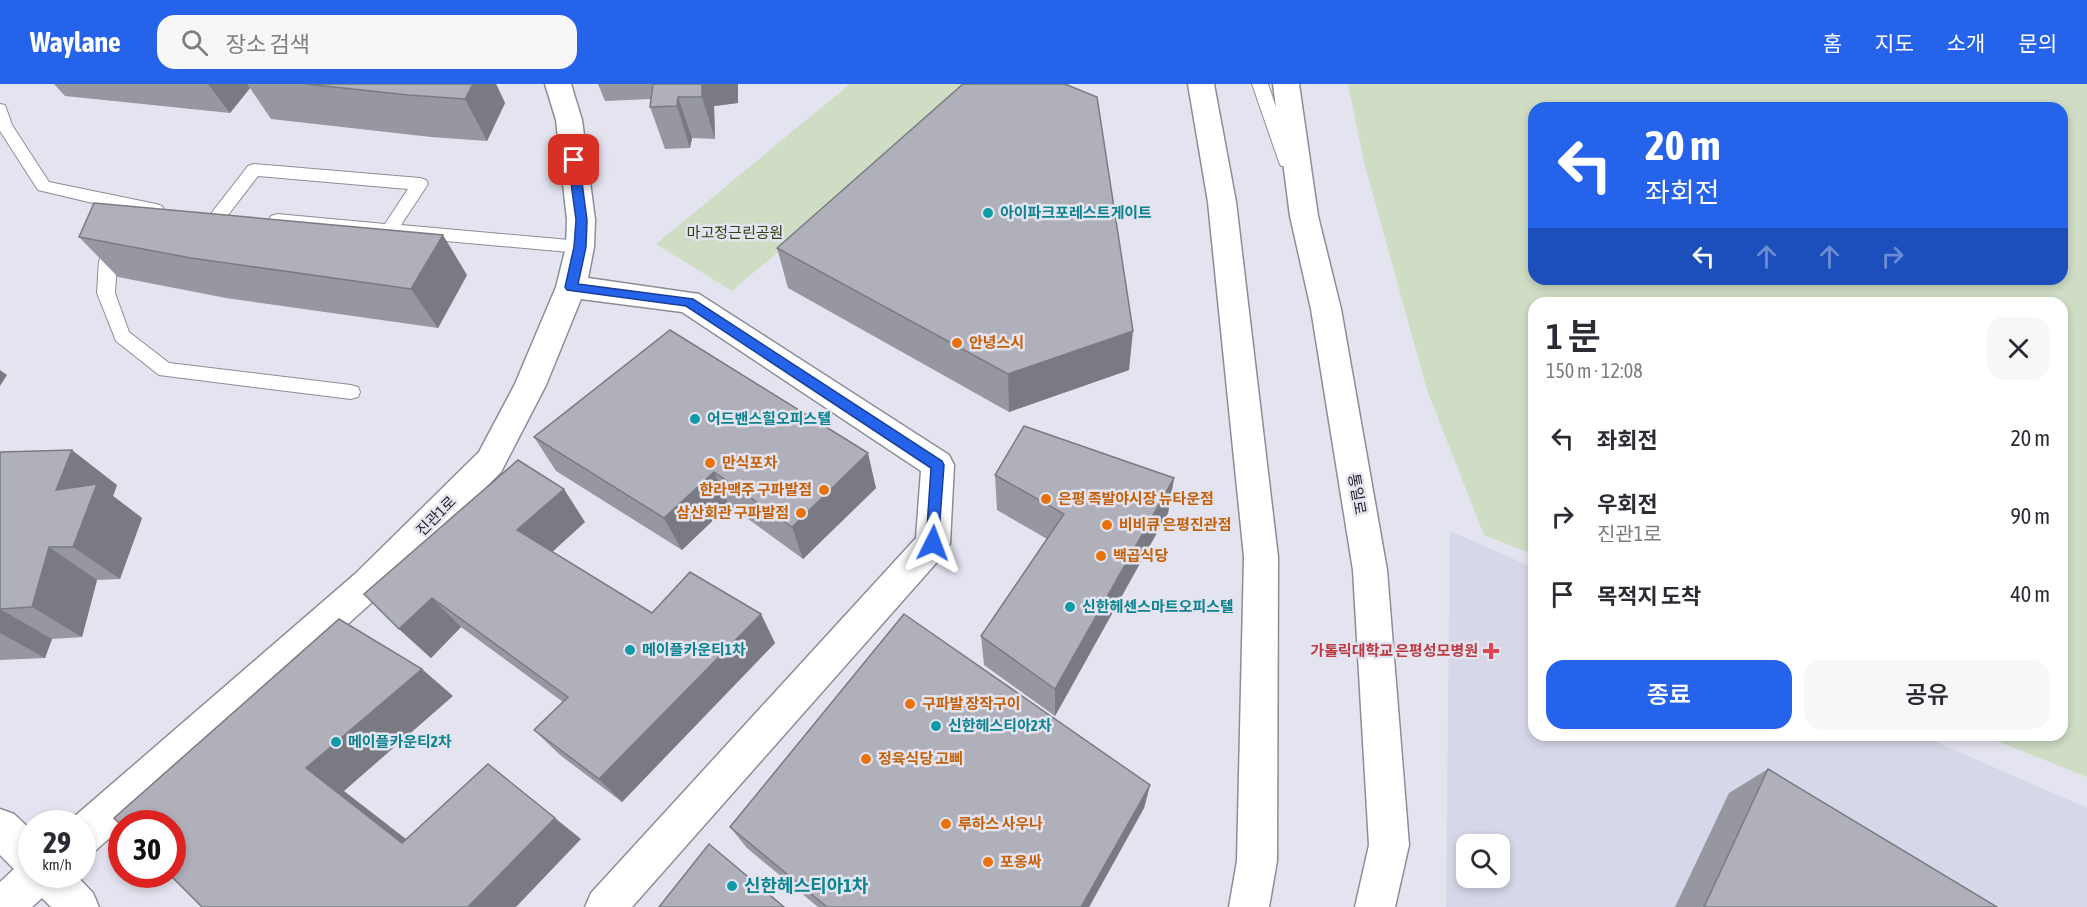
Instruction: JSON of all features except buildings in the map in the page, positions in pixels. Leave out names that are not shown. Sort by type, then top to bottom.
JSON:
[{"type":"street","name":"진관1로","points":[[96,824],[367,585],[490,462],[530,385],[571,287],[580,247],[582,220],[569,120],[558,84]]},
{"type":"street","points":[[1201,84],[1222,202],[1262,557],[1257,861],[1249,907]]},
{"type":"street","name":"통일로","points":[[1286,84],[1304,216],[1326,309],[1370,570],[1389,845],[1375,907]]},
{"type":"street","points":[[571,287],[688,302],[938,465],[933,543],[605,907]]},
{"type":"street","points":[[0,828],[18,845]]},
{"type":"street","points":[[2,907],[23,888]]},
{"type":"street","points":[[61,888],[79,907]]},
{"type":"lane","points":[[1260,84],[1304,216]]},
{"type":"lane","points":[[0,109],[4,125],[44,186],[139,208],[173,211]]},
{"type":"lane","points":[[242,217],[213,214],[254,170],[420,184],[389,230]]},
{"type":"lane","points":[[139,208],[108,261],[106,293],[122,336],[165,370],[351,392]]},
{"type":"lane","points":[[264,219],[580,247]]},
{"type":"shaded area","name":"가톨릭대학교 은평성모병원","points":[[1450,531],[1528,565],[1528,741],[1934,741],[2087,808],[2087,907],[1446,907]]},
{"type":"green space","name":"마고정근린공원","points":[[850,84],[976,84],[732,291],[656,244]]},
{"type":"green space","points":[[1348,84],[2087,84],[2087,777],[1997,741],[2068,741],[2068,297],[1528,297],[1528,553],[1484,535],[1427,390],[1364,162]]},
{"type":"place","name":"아이파크포레스트게이트","points":[[988,213]]},
{"type":"place","name":"안녕스시","points":[[957,343]]},
{"type":"place","name":"어드밴스힐오피스텔","points":[[695,419]]},
{"type":"place","name":"만식포차","points":[[710,463]]},
{"type":"place","name":"한라맥주 구파발점","points":[[824,490]]},
{"type":"place","name":"은평 족발야시장 뉴타운점","points":[[1046,499]]},
{"type":"place","name":"삼산회관 구파발점","points":[[801,513]]},
{"type":"place","name":"비비큐 은평진관점","points":[[1107,525]]},
{"type":"place","name":"백곱식당","points":[[1101,556]]},
{"type":"place","name":"신한헤센스마트오피스텔","points":[[1070,607]]},
{"type":"place","name":"메이플카운티1차","points":[[630,650]]},
{"type":"place","name":"가톨릭대학교 은평성모병원","points":[[1491,651]]},
{"type":"place","name":"구파발 장작구이","points":[[910,704]]},
{"type":"place","name":"신한헤스티아2차","points":[[936,726]]},
{"type":"place","name":"메이플카운티2차","points":[[336,742]]},
{"type":"place","name":"정육식당 고삐","points":[[866,759]]},
{"type":"place","name":"루하스 사우나","points":[[946,824]]},
{"type":"place","name":"포옹싸","points":[[988,862]]},
{"type":"place","name":"신한헤스티아1차","points":[[732,886]]},
{"type":"route","points":[[574,160],[582,220],[580,247],[571,287],[688,302],[938,465],[933,543]]}]
